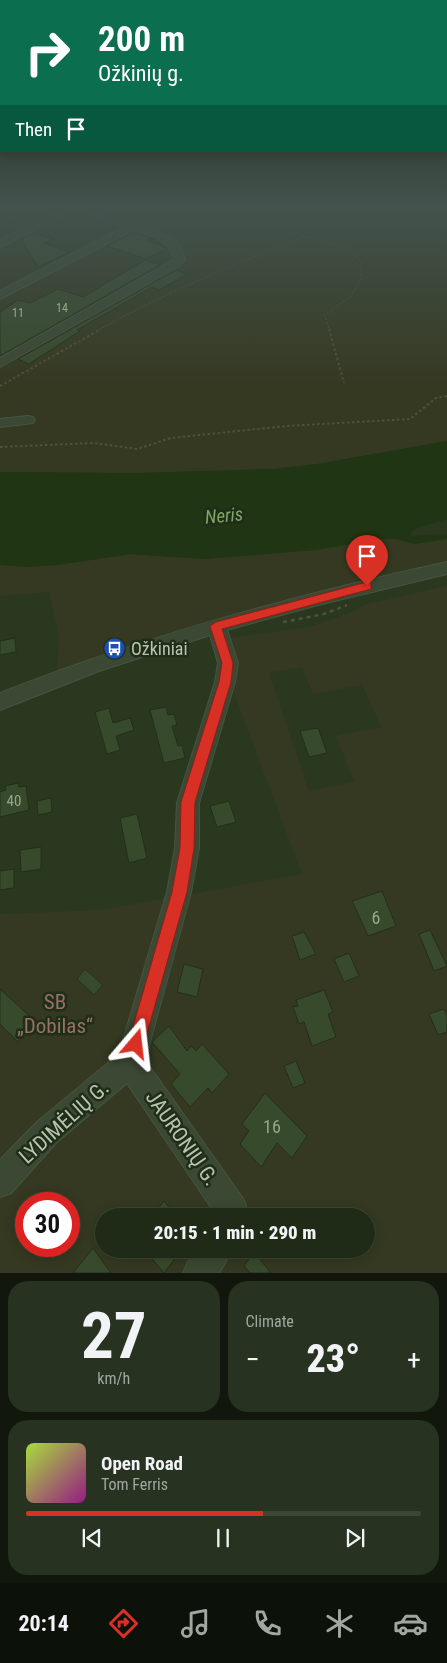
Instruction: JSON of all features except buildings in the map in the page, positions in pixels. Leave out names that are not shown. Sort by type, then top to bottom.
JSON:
[{"type":"street","points":[[0,296],[59,265]]},
{"type":"street","points":[[0,363],[174,265]]},
{"type":"street","points":[[0,423],[28,420]]},
{"type":"street","points":[[0,702],[104,662],[216,626],[339,593],[447,568]]},
{"type":"street","points":[[130,1064],[179,892],[187,848],[188,802],[225,682],[228,663],[216,626]]},
{"type":"street","name":"LYDIMĖLIŲ G.","points":[[0,1182],[47,1132],[130,1064]]},
{"type":"street","name":"JAURONIŲ G.","points":[[130,1064],[231,1208]]},
{"type":"street","points":[[199,1273],[210,1258]]},
{"type":"path","points":[[0,386],[150,301],[231,265]]},
{"type":"path","points":[[344,383],[325,314],[351,296],[361,279],[361,265]]},
{"type":"path","points":[[0,447],[94,443],[137,449],[171,438],[286,426],[410,419],[436,398],[447,396]]},
{"type":"green space","points":[[0,265],[447,265],[447,441],[317,464],[274,469],[137,473],[0,472]]},
{"type":"green space","points":[[383,539],[397,539],[414,544],[447,539],[447,563],[232,615],[134,643],[57,673],[59,638],[49,592],[0,596],[0,565],[27,567],[58,565],[130,554],[204,559],[258,555]]},
{"type":"green space","name":"SB „Dobilas“","points":[[447,586],[447,1273],[0,1273],[0,914],[101,910],[302,874],[214,640],[309,627],[344,615],[367,604]],"holes":[[[302,667],[313,694],[362,685],[381,727],[336,736],[354,782],[309,791],[269,673]]]},
{"type":"water","name":"Neris","points":[[447,441],[447,519],[417,528],[411,532],[411,536],[447,534],[447,539],[414,544],[397,539],[383,539],[317,550],[204,559],[130,554],[58,565],[27,567],[0,565],[0,472],[137,473],[274,469],[317,464]]},
{"type":"place","name":"Ožkiniai","points":[[115,649]]},
{"type":"route","points":[[136,1044],[179,892],[187,848],[188,802],[205,741],[225,682],[228,663],[216,626],[367,586]]}]
